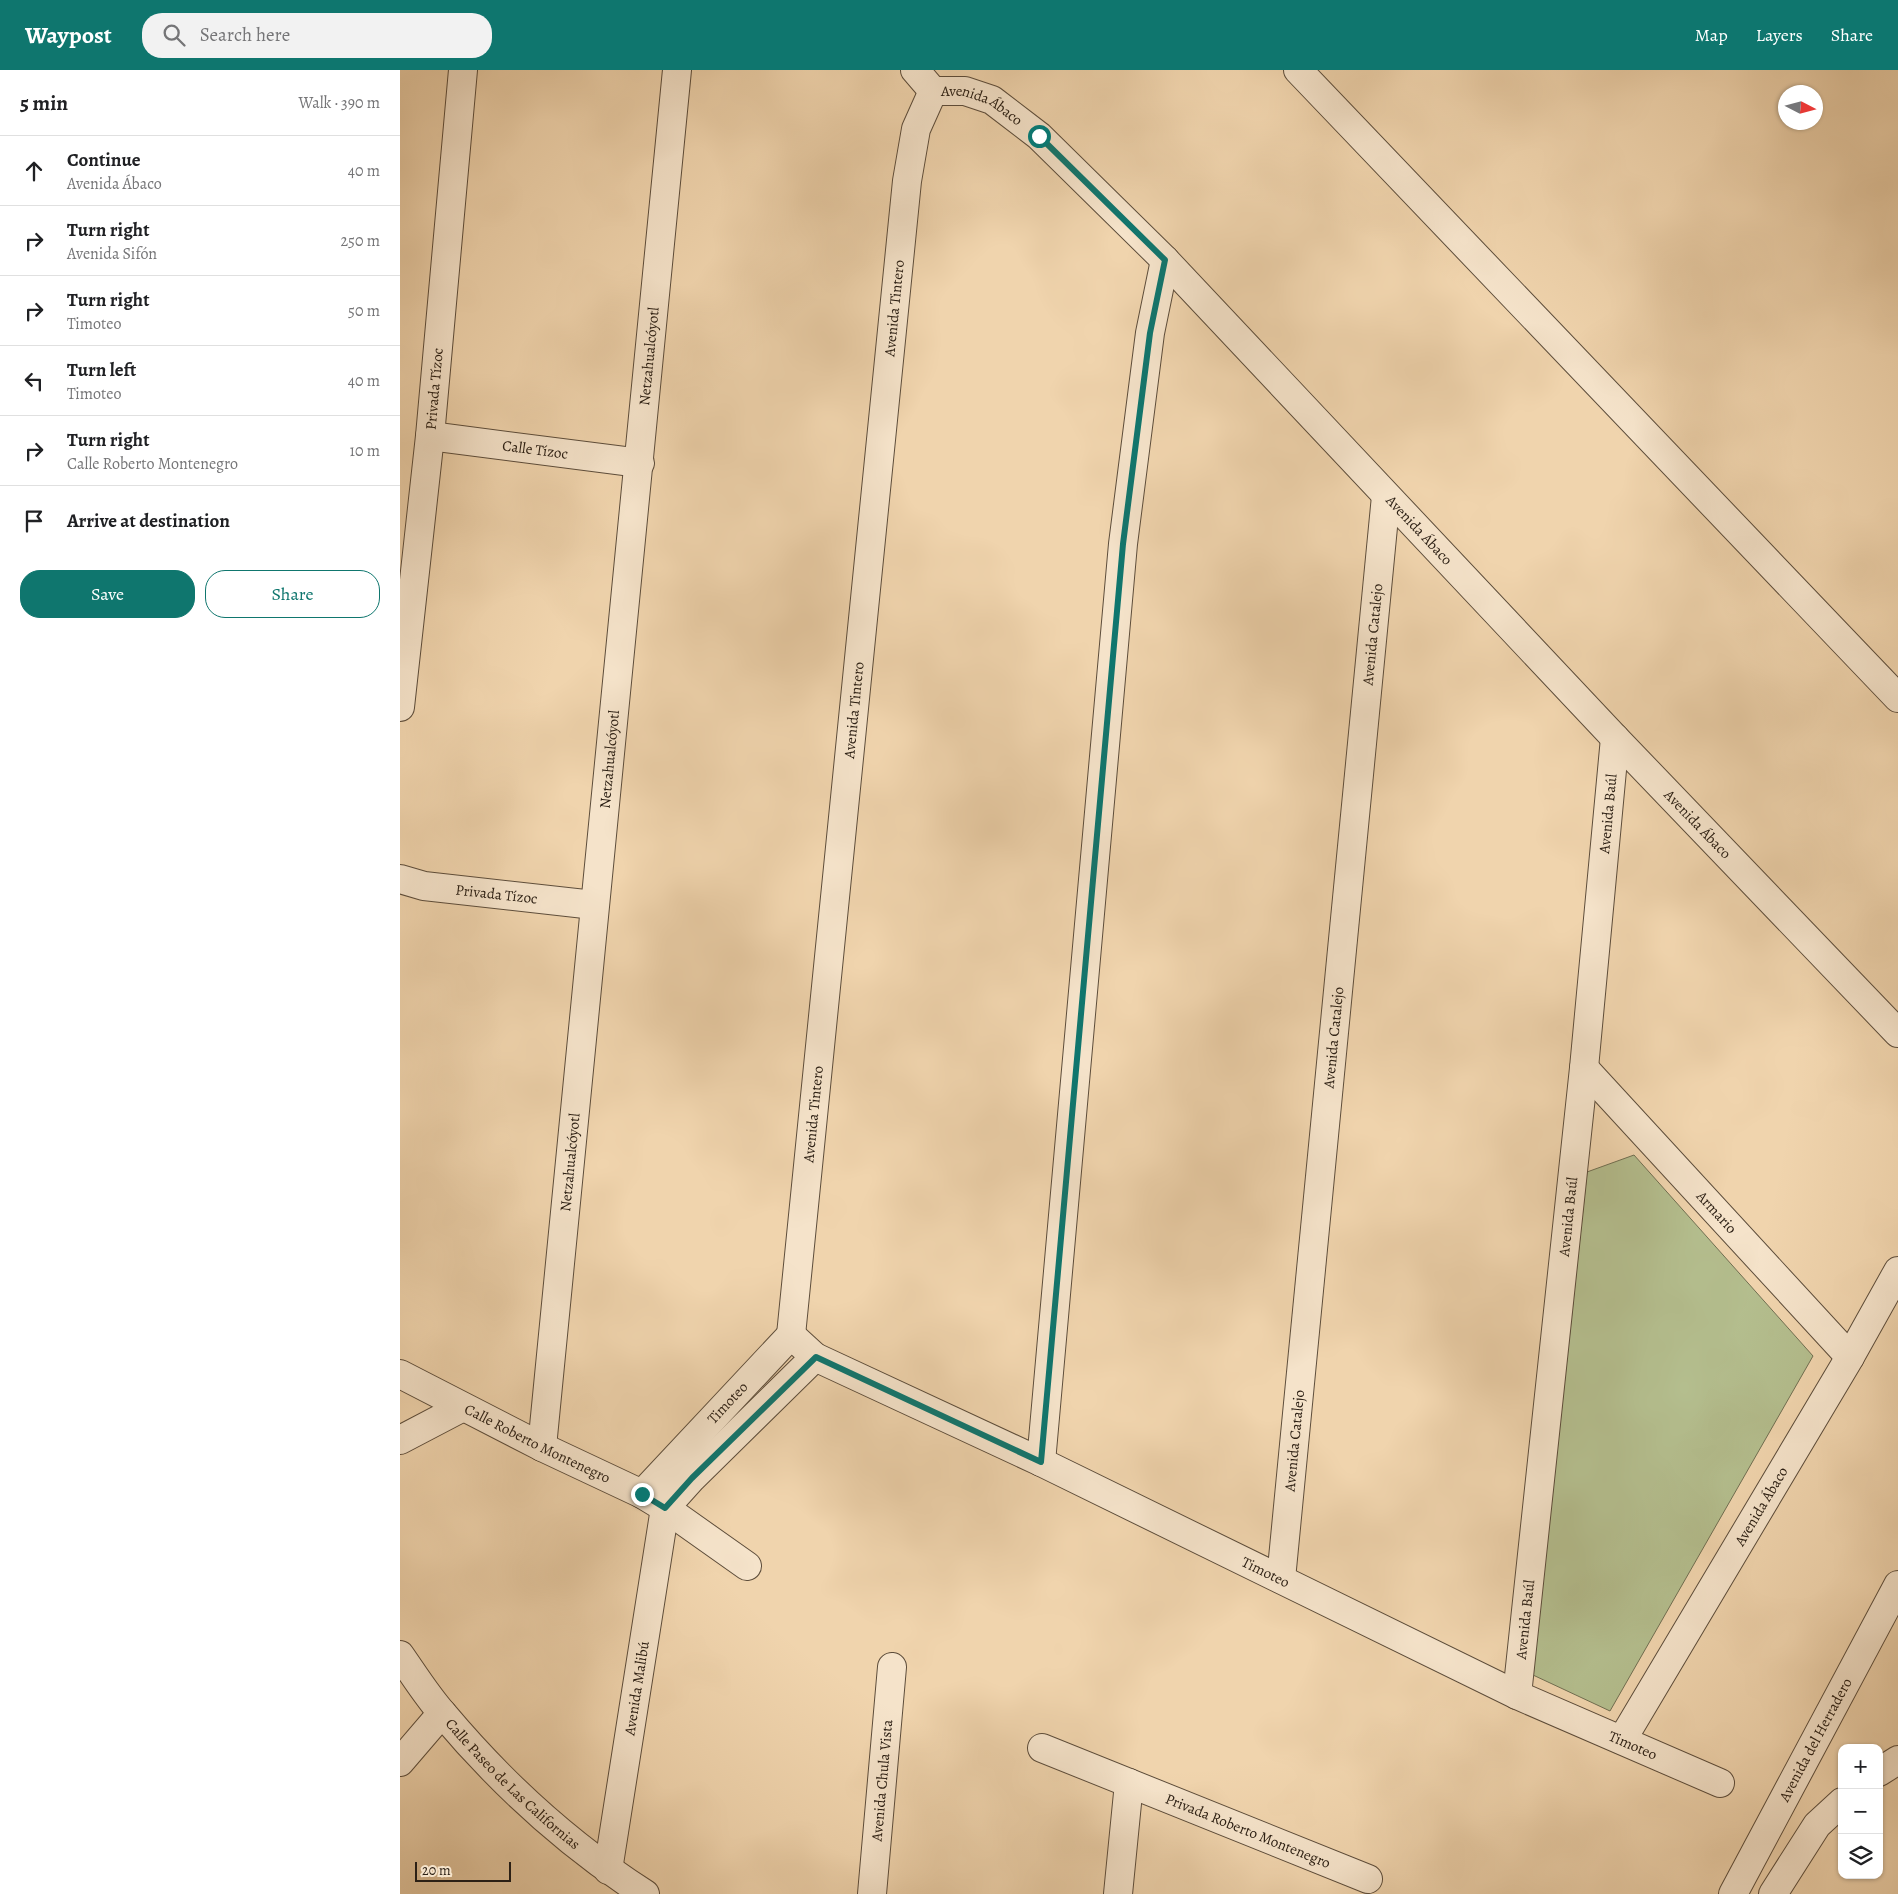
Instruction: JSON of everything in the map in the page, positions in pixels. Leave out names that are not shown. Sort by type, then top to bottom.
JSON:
[{"type":"street","name":"Privada Tízoc","points":[[400,707],[430,436],[463,70]]},
{"type":"street","name":"Netzahualcóyotl","points":[[542,1447],[594,905],[640,463],[677,70]]},
{"type":"street","name":"Avenida Ábaco","points":[[915,70],[934,91],[965,91],[992,100],[1039,136],[1165,260],[1615,738],[1898,1033]]},
{"type":"street","points":[[1298,70],[1898,698]]},
{"type":"street","name":"Avenida Tintero","points":[[791,1335],[907,181],[916,128],[934,91]]},
{"type":"street","points":[[1041,1462],[1123,544],[1150,333],[1165,260]]},
{"type":"street","name":"Calle Tízoc","points":[[430,436],[640,463]]},
{"type":"street","name":"Avenida Catalejo","points":[[1281,1579],[1386,496]]},
{"type":"street","name":"Avenida Baúl","points":[[1517,1695],[1584,1068],[1615,738]]},
{"type":"street","name":"Privada Tízoc","points":[[400,879],[424,886],[594,905]]},
{"type":"street","name":"Armario","points":[[1584,1068],[1850,1357]]},
{"type":"street","name":"Avenida Ábaco","points":[[1622,1740],[1850,1357],[1898,1271]]},
{"type":"street","name":"Timoteo","points":[[642,1494],[791,1335],[816,1357],[1041,1462],[1517,1695],[1720,1783]]},
{"type":"street","name":"Timoteo","points":[[665,1508],[692,1478],[816,1357]]},
{"type":"street","name":"Calle Roberto Montenegro","points":[[400,1374],[542,1447],[642,1494],[747,1566]]},
{"type":"street","points":[[400,1440],[463,1407]]},
{"type":"street","name":"Avenida Malibú","points":[[608,1870],[665,1508]]},
{"type":"street","name":"Avenida del Herradero","points":[[1733,1894],[1898,1585]]},
{"type":"street","name":"Calle Paseo de Las Californias","points":[[400,1655],[442,1713],[495,1771],[539,1812],[608,1870],[645,1894]]},
{"type":"street","name":"Avenida Chula Vista","points":[[872,1894],[892,1667]]},
{"type":"street","points":[[400,1762],[442,1713]]},
{"type":"street","points":[[1042,1748],[1129,1783],[1118,1894]]},
{"type":"street","points":[[1883,1769],[1898,1760]]},
{"type":"street","name":"Privada Roberto Montenegro","points":[[1129,1783],[1368,1879]]},
{"type":"street","points":[[1773,1894],[1817,1825],[1838,1806]]},
{"type":"green space","points":[[1634,1155],[1813,1356],[1610,1711],[1533,1675],[1587,1172]]},
{"type":"route","points":[[642,1494],[665,1508],[692,1478],[797,1373],[816,1357],[1041,1462],[1123,544],[1150,333],[1165,260],[1039,136]]}]
